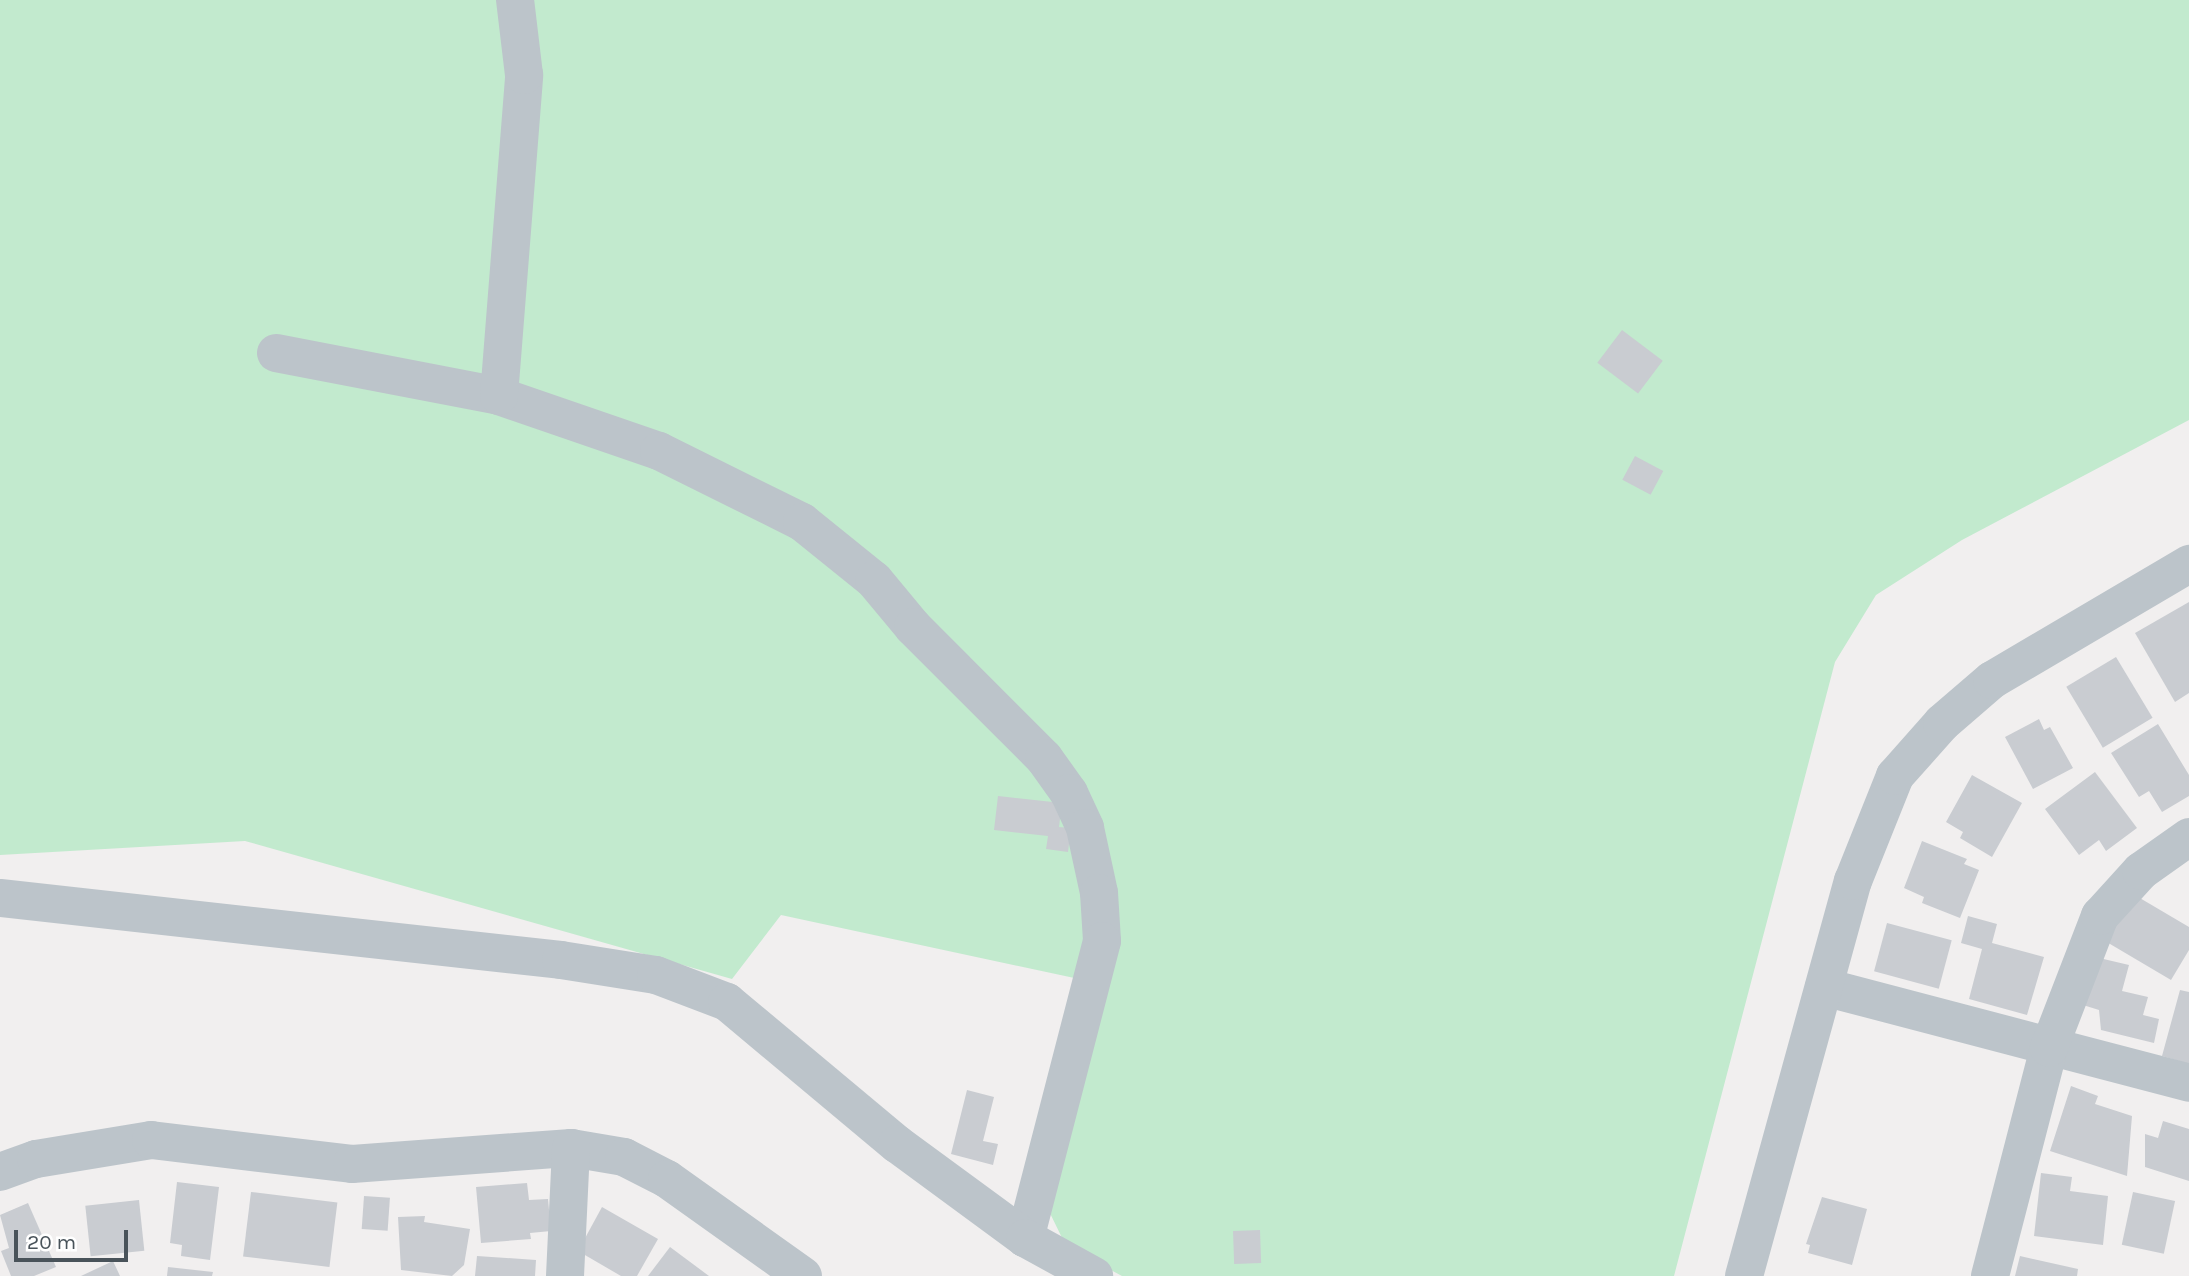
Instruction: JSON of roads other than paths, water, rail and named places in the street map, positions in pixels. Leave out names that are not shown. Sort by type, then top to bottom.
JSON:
[{"type":"street","points":[[499,396],[524,75],[515,0]]},
{"type":"street","points":[[276,353],[499,396],[659,451],[802,522],[874,580],[913,627],[1044,758],[1069,793],[1094,861],[1102,941],[1025,1238]]},
{"type":"street","points":[[1744,1276],[1853,881],[1895,776],[1942,723],[1992,680],[2189,564]]},
{"type":"street","points":[[1990,1276],[2049,1048],[2100,916],[2141,871],[2189,837]]},
{"type":"street","points":[[0,898],[561,960],[656,975],[727,1002],[897,1144],[1025,1238],[1094,1276]]},
{"type":"street","points":[[1824,987],[2189,1083]]},
{"type":"street","points":[[0,1172],[36,1159],[151,1140],[352,1164],[571,1148],[624,1157],[667,1180],[803,1276]]},
{"type":"street","points":[[565,1276],[571,1148]]}]
